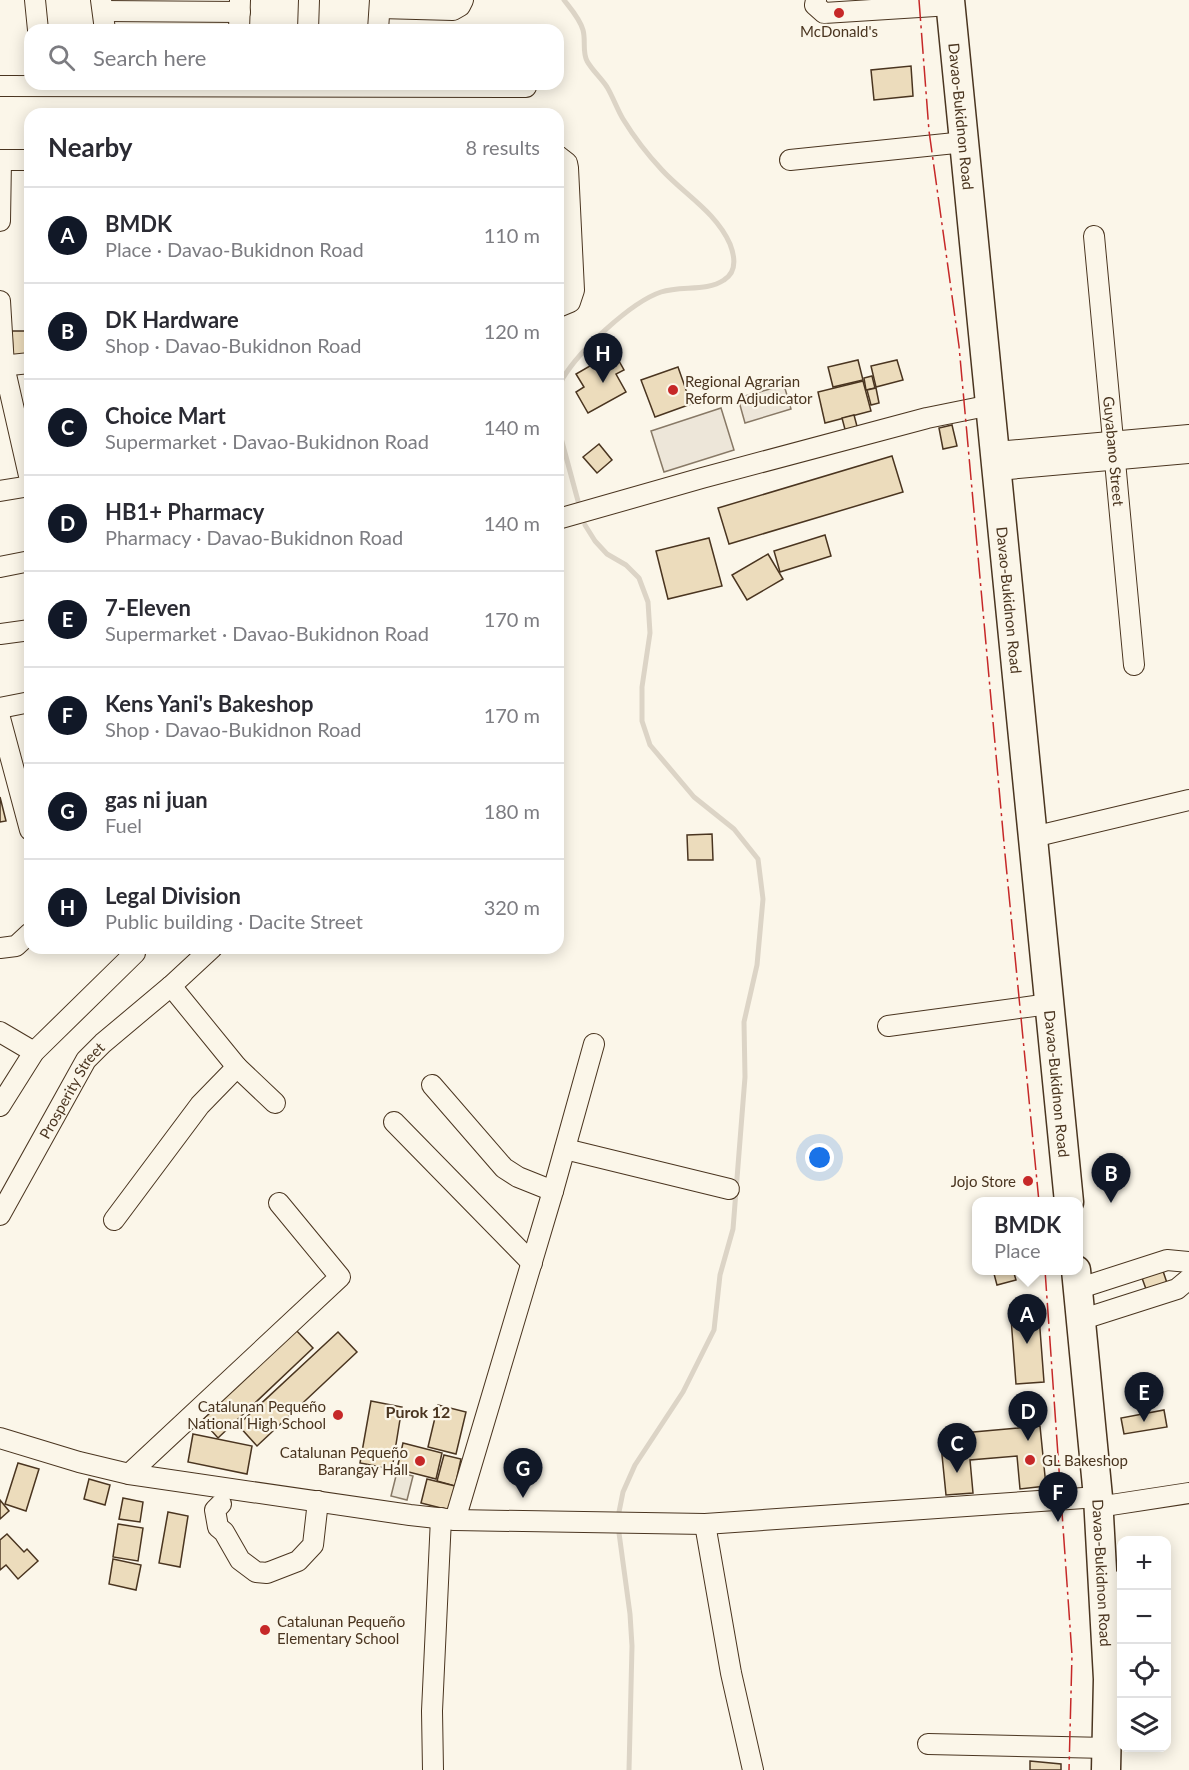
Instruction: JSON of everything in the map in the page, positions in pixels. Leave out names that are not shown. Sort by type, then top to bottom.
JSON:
[{"type":"highway","name":"Davao-Bukidnon Road","points":[[950,3],[1069,1197]]},
{"type":"highway","name":"Davao-Bukidnon Road","points":[[1076,1280],[1098,1502],[1112,1582],[1106,1759]]},
{"type":"street","points":[[35,0],[37,24]]},
{"type":"street","points":[[308,24],[309,0]]},
{"type":"street","points":[[378,24],[380,4],[453,10],[460,6],[463,0]]},
{"type":"street","points":[[816,0],[815,5],[824,13],[950,3]]},
{"type":"street","points":[[103,14],[239,14]]},
{"type":"street","points":[[0,86],[24,85]]},
{"type":"street","points":[[790,160],[965,142]]},
{"type":"street","points":[[0,220],[1,160],[24,159]]},
{"type":"street","points":[[564,162],[568,168],[565,237],[574,290],[564,304]]},
{"type":"street","name":"Guyabano Street","points":[[1094,236],[1134,665]]},
{"type":"street","points":[[0,301],[2,366],[8,429],[24,466]]},
{"type":"street","points":[[2,366],[24,364]]},
{"type":"street","points":[[564,517],[916,421],[991,405]]},
{"type":"street","points":[[1114,451],[1189,435]]},
{"type":"street","points":[[997,461],[1114,451],[1189,453]]},
{"type":"street","points":[[0,491],[24,487]]},
{"type":"street","points":[[0,567],[24,562]]},
{"type":"street","points":[[0,634],[24,631]]},
{"type":"street","points":[[0,708],[24,703]]},
{"type":"street","points":[[0,718],[24,808]]},
{"type":"street","points":[[1033,837],[1189,800]]},
{"type":"street","points":[[0,948],[16,946],[24,939]]},
{"type":"street","points":[[0,1106],[34,1052],[134,954]]},
{"type":"street","name":"Prosperity Street","points":[[0,1215],[86,1060],[103,1042],[206,954]]},
{"type":"street","points":[[171,986],[237,1067],[276,1103]]},
{"type":"street","points":[[888,1026],[1050,1004]]},
{"type":"street","points":[[0,1032],[34,1052]]},
{"type":"street","points":[[433,1770],[432,1711],[448,1519],[532,1263],[594,1044]]},
{"type":"street","points":[[114,1220],[200,1105],[237,1067]]},
{"type":"street","points":[[432,1085],[504,1167],[518,1177],[553,1191]]},
{"type":"street","points":[[394,1122],[532,1263]]},
{"type":"street","points":[[565,1149],[729,1190]]},
{"type":"street","points":[[129,1474],[340,1277],[279,1203]]},
{"type":"street","points":[[1076,1280],[1117,1276],[1167,1260],[1189,1262]]},
{"type":"street","points":[[1117,1276],[1127,1305]]},
{"type":"street","points":[[1080,1320],[1176,1289],[1189,1279]]},
{"type":"street","points":[[0,1438],[79,1462],[222,1496],[318,1501],[349,1497],[448,1519],[705,1524],[1098,1502],[1189,1493]]},
{"type":"street","points":[[222,1496],[227,1512],[228,1528],[224,1532],[235,1552],[246,1566],[256,1572],[267,1574],[298,1562],[313,1545],[318,1501]]},
{"type":"street","points":[[705,1524],[731,1673],[753,1770]]},
{"type":"street","points":[[928,1744],[1106,1759]]},
{"type":"shaded area","points":[[784,385],[791,409],[745,423],[738,398]]},
{"type":"shaded area","points":[[721,408],[734,450],[664,472],[651,431]]},
{"type":"shaded area","points":[[397,1472],[413,1476],[407,1500],[391,1496]]},
{"type":"building","points":[[911,66],[913,96],[874,100],[871,70]]},
{"type":"building","points":[[12,331],[24,331],[24,357],[13,358]]},
{"type":"building","points":[[614,352],[624,370],[616,374],[626,392],[588,413],[576,392],[584,387],[576,374]]},
{"type":"building","points":[[858,360],[863,380],[833,387],[828,367]]},
{"type":"building","points":[[897,360],[903,380],[876,387],[871,366]]},
{"type":"building","points":[[678,367],[691,404],[655,417],[641,380]]},
{"type":"building","points":[[872,376],[875,388],[866,390],[864,378]]},
{"type":"building","points":[[863,381],[871,411],[825,423],[818,392]]},
{"type":"building","points":[[876,388],[879,403],[871,405],[867,390]]},
{"type":"building","points":[[854,415],[858,430],[846,433],[842,418]]},
{"type":"building","points":[[952,425],[957,446],[943,449],[939,428]]},
{"type":"building","points":[[599,444],[612,460],[597,473],[583,457]]},
{"type":"building","points":[[892,456],[903,492],[729,544],[718,508]]},
{"type":"building","points":[[825,535],[831,556],[780,572],[774,551]]},
{"type":"building","points":[[709,538],[722,586],[668,599],[656,551]]},
{"type":"building","points":[[768,554],[783,579],[747,600],[732,575]]},
{"type":"building","points":[[0,797],[6,821],[0,822]]},
{"type":"building","points":[[712,834],[713,860],[688,860],[687,835]]},
{"type":"building","points":[[1163,1271],[1167,1283],[1146,1289],[1142,1278]]},
{"type":"building","points":[[994,1275],[1014,1275],[1016,1280],[997,1285]]},
{"type":"building","points":[[1038,1303],[1044,1382],[1016,1384],[1010,1305]]},
{"type":"building","points":[[294,1328],[313,1348],[218,1438],[202,1420],[209,1414],[206,1411]]},
{"type":"building","points":[[338,1332],[357,1352],[257,1446],[238,1425]]},
{"type":"building","points":[[371,1401],[402,1407],[392,1469],[360,1463]]},
{"type":"building","points":[[438,1405],[466,1412],[456,1454],[428,1447]]},
{"type":"building","points":[[1164,1410],[1167,1427],[1124,1434],[1121,1418]]},
{"type":"building","points":[[1040,1426],[1046,1486],[1020,1489],[1017,1456],[970,1460],[973,1493],[946,1495],[940,1435]]},
{"type":"building","points":[[193,1434],[252,1446],[247,1474],[188,1462]]},
{"type":"building","name":"Catalunan Pequeño Barangay Hall","points":[[403,1443],[442,1453],[436,1479],[397,1469]]},
{"type":"building","points":[[444,1455],[461,1459],[455,1486],[437,1481]]},
{"type":"building","points":[[18,1463],[39,1469],[26,1511],[5,1504]]},
{"type":"building","points":[[89,1479],[110,1485],[105,1505],[84,1499]]},
{"type":"building","points":[[427,1479],[455,1486],[449,1510],[421,1503]]},
{"type":"building","points":[[123,1498],[143,1502],[140,1522],[119,1519]]},
{"type":"building","points":[[0,1500],[9,1511],[0,1519]]},
{"type":"building","points":[[168,1512],[188,1516],[180,1567],[159,1563]]},
{"type":"building","points":[[118,1524],[143,1528],[138,1561],[113,1557]]},
{"type":"building","points":[[7,1534],[24,1552],[27,1549],[38,1561],[18,1579],[6,1565],[0,1570],[0,1540]]},
{"type":"building","points":[[113,1559],[141,1565],[136,1590],[109,1584]]},
{"type":"building","points":[[1030,1761],[1061,1764],[1061,1770],[1030,1770]]},
{"type":"waterway","points":[[564,0],[582,26],[587,61],[607,87],[627,126],[662,170],[717,222],[730,244],[734,264],[728,277],[717,284],[661,292],[635,306],[593,342],[564,377]]},
{"type":"waterway","points":[[564,449],[578,501]]},
{"type":"waterway","points":[[585,525],[607,554],[626,565],[639,578],[648,602],[650,633],[642,687],[642,721],[650,745],[694,797],[734,829],[758,859],[763,899],[757,965],[744,1022],[745,1077],[733,1229],[720,1275],[714,1330],[683,1392],[635,1465],[623,1492],[619,1512]]},
{"type":"waterway","points":[[619,1533],[632,1646],[629,1770]]},
{"type":"power","points":[[919,0],[929,131],[959,346],[1039,1197]]},
{"type":"power","points":[[1045,1275],[1072,1655],[1069,1770]]},
{"type":"place","name":"McDonald's","points":[[839,13]]},
{"type":"place","name":"Legal Division","points":[[603,383]]},
{"type":"place","name":"Regional Agrarian Reform Adjudicator","points":[[673,390]]},
{"type":"place","name":"Jojo Store","points":[[1028,1181]]},
{"type":"place","name":"DK Hardware","points":[[1111,1203]]},
{"type":"place","name":"BMDK","points":[[1027,1344]]},
{"type":"place","name":"Catalunan Pequeño National High School","points":[[338,1415]]},
{"type":"place","name":"7-Eleven","points":[[1144,1422]]},
{"type":"place","name":"HB1+ Pharmacy","points":[[1028,1441]]},
{"type":"place","name":"GL Bakeshop","points":[[1030,1460]]},
{"type":"place","name":"Catalunan Pequeño Barangay Hall","points":[[420,1461]]},
{"type":"place","name":"Choice Mart","points":[[957,1473]]},
{"type":"place","name":"gas ni juan","points":[[523,1498]]},
{"type":"place","name":"Kens Yani's Bakeshop","points":[[1058,1522]]},
{"type":"place","name":"Catalunan Pequeño Elementary School","points":[[265,1630]]},
{"type":"district","name":"Purok 12","points":[[418,1411]]}]
